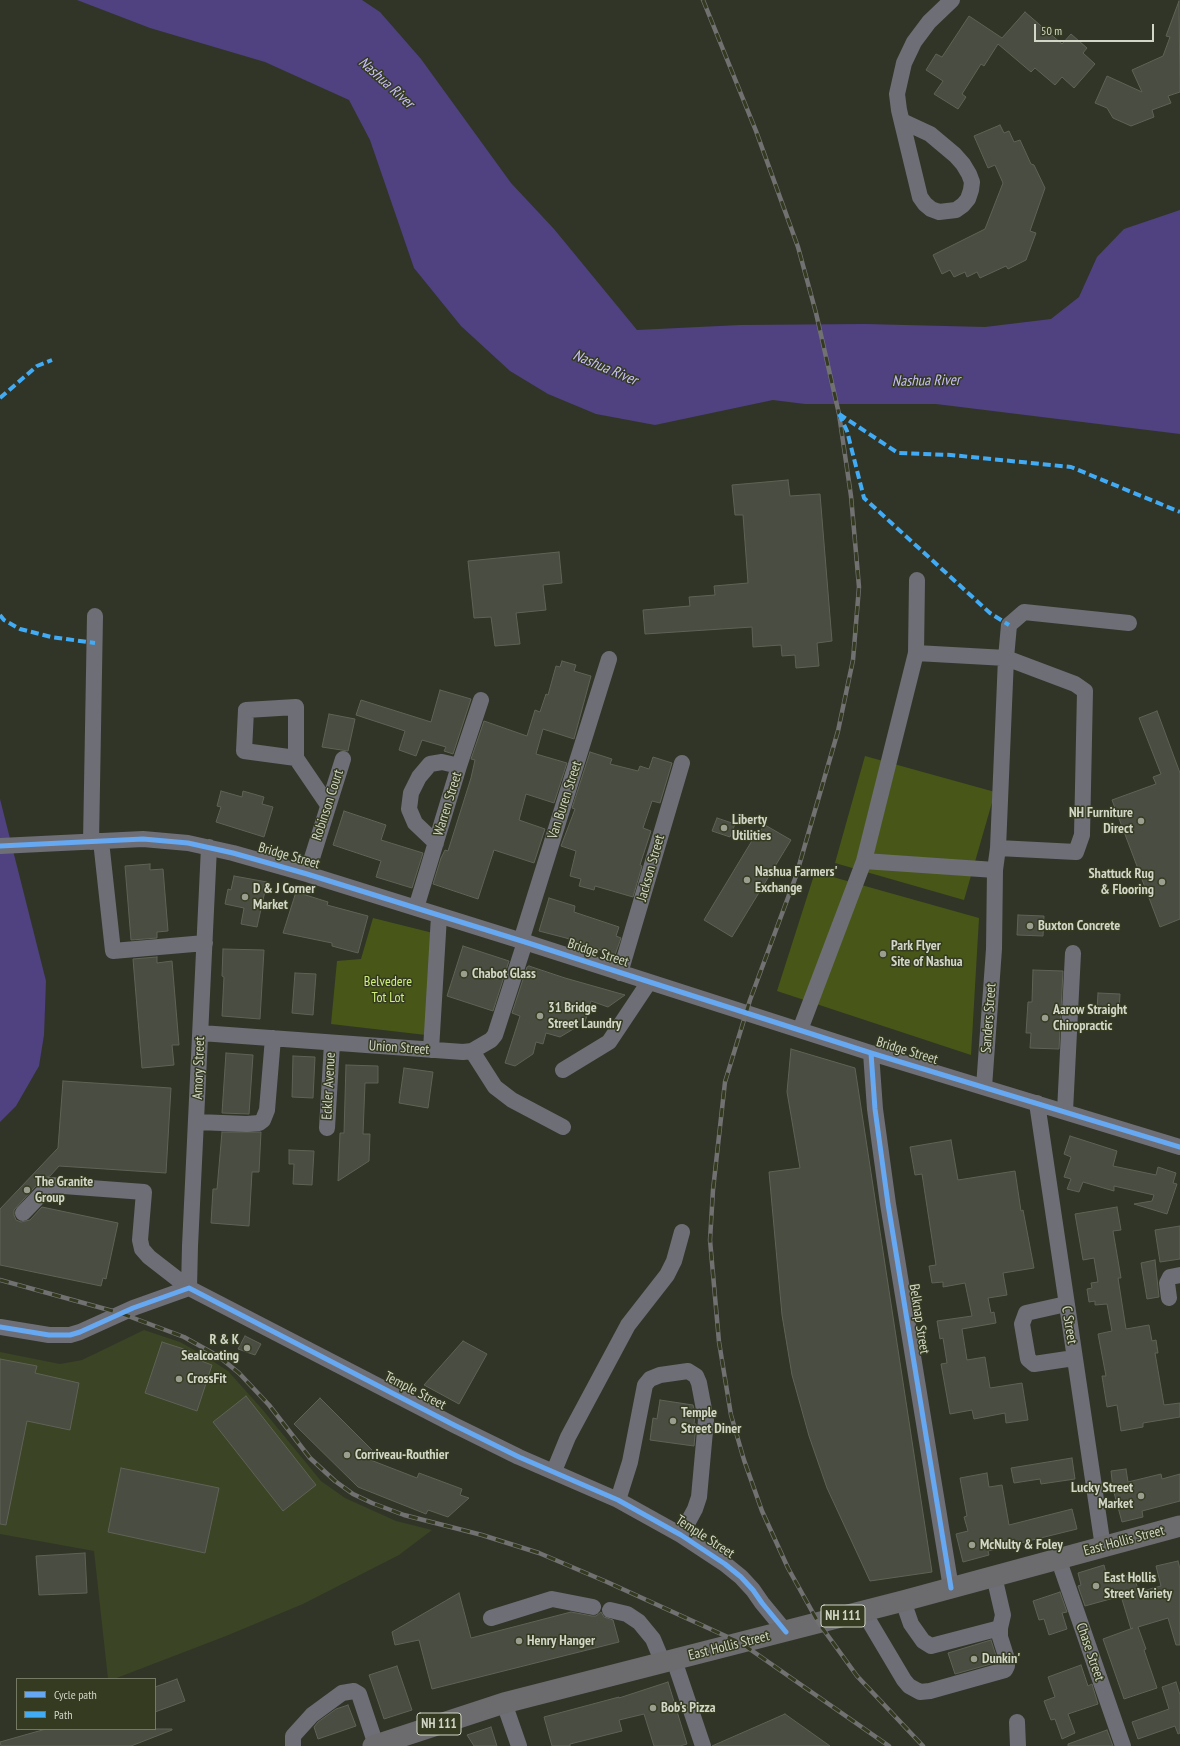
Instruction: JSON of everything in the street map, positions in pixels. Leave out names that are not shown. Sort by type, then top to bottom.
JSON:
[{"type":"main road","name":"East Hollis Street","points":[[375,1745],[504,1702],[786,1632],[1180,1526]]},
{"type":"street","points":[[902,122],[930,134],[955,155],[963,164],[972,182],[971,190],[968,199],[956,210],[939,212],[924,204],[920,196],[902,122],[897,94],[904,63],[914,42],[929,22],[952,0]]},
{"type":"street","points":[[800,1030],[864,861],[916,653],[917,580]]},
{"type":"street","name":"Sanders Street","points":[[984,1087],[994,950],[995,870],[998,848],[1006,658],[1009,625],[1024,612],[1129,623]]},
{"type":"street","points":[[95,616],[96,841],[113,951],[205,943]]},
{"type":"street","points":[[916,653],[1006,658],[1075,684],[1085,691],[1082,835],[1076,852],[998,848]]},
{"type":"street","name":"Van Buren Street","points":[[523,942],[610,659]]},
{"type":"street","name":"Warren Street","points":[[416,908],[459,766],[481,700]]},
{"type":"street","points":[[296,758],[328,805]]},
{"type":"street","name":"Robinson Court","points":[[307,874],[343,759]]},
{"type":"street","points":[[436,843],[415,823],[409,809],[411,793],[419,777],[430,764],[442,762],[459,766]]},
{"type":"street","name":"Jackson Street","points":[[620,973],[682,763]]},
{"type":"street","name":"Bridge Street","points":[[0,846],[143,839],[162,840],[210,847],[307,874],[871,1053],[1180,1147]]},
{"type":"street","name":"Amory Street","points":[[190,1288],[190,1246],[210,847]]},
{"type":"street","points":[[864,861],[995,870]]},
{"type":"street","points":[[431,1050],[438,916]]},
{"type":"street","name":"Union Street","points":[[201,1033],[431,1050],[463,1052],[472,1051],[491,1040],[495,1035],[523,942]]},
{"type":"street","points":[[1064,1112],[1073,953]]},
{"type":"street","points":[[563,1070],[610,1042],[649,982]]},
{"type":"street","points":[[197,1122],[247,1124],[259,1123],[263,1120],[267,1110],[273,1038]]},
{"type":"street","name":"Eckler Avenue","points":[[327,1128],[332,1043]]},
{"type":"street","points":[[472,1051],[495,1087],[512,1100],[564,1127]]},
{"type":"street","name":"Belknap Street","points":[[871,1053],[875,1109],[888,1204],[951,1588]]},
{"type":"street","name":"C Street","points":[[1037,1103],[1103,1547]]},
{"type":"street","name":"Temple Street","points":[[23,1213],[50,1185],[144,1192],[140,1240],[142,1249],[149,1258],[190,1288],[448,1422],[519,1457],[618,1500],[681,1535],[725,1564],[741,1577],[786,1632]]},
{"type":"street","points":[[554,1471],[583,1409],[628,1326],[667,1275],[674,1261],[682,1232]]},
{"type":"street","points":[[1170,1298],[1167,1283],[1170,1277],[1180,1276]]},
{"type":"street","points":[[0,1327],[49,1335],[70,1335],[133,1308],[190,1288]]},
{"type":"street","points":[[1066,1304],[1026,1313],[1022,1324],[1028,1359],[1034,1364],[1074,1358]]},
{"type":"street","points":[[618,1500],[630,1462],[645,1385],[650,1379],[660,1375],[688,1372],[696,1376],[699,1383],[706,1420],[699,1497],[681,1535]]},
{"type":"street","name":"Chase Street","points":[[1058,1558],[1123,1746]]},
{"type":"street","points":[[863,1611],[908,1686],[920,1692],[930,1691],[1005,1670],[1007,1666],[1007,1659],[1000,1637],[1000,1628],[1003,1615],[994,1576]]},
{"type":"street","points":[[491,1618],[552,1600],[593,1607]]},
{"type":"street","points":[[904,1601],[911,1624],[923,1641],[931,1646],[1000,1628]]},
{"type":"street","points":[[610,1610],[627,1614],[639,1622],[653,1639],[668,1662],[703,1746]]},
{"type":"street","points":[[293,1746],[293,1736],[312,1715],[342,1693],[354,1691],[359,1694],[375,1745]]},
{"type":"street","points":[[504,1702],[519,1746]]},
{"type":"street","points":[[1017,1722],[1018,1746]]},
{"type":"shaded area","points":[[144,1330],[180,1342],[228,1371],[262,1409],[321,1481],[345,1498],[396,1521],[432,1530],[399,1555],[303,1604],[226,1636],[117,1678],[108,1678],[94,1551],[0,1534],[0,1352],[60,1364],[82,1360]]},
{"type":"green space","points":[[865,756],[995,792],[964,900],[835,863]]},
{"type":"green space","name":"Park Flyer Site of Nashua","points":[[815,872],[979,918],[971,1055],[777,991]]},
{"type":"green space","name":"Belvedere Tot Lot","points":[[373,918],[433,933],[426,1035],[331,1024],[337,961],[361,959]]},
{"type":"water","name":"Nashua River","points":[[77,0],[362,0],[380,12],[421,59],[511,183],[554,229],[637,330],[740,325],[865,324],[985,327],[1051,319],[1079,297],[1097,257],[1124,229],[1180,210],[1180,434],[936,404],[805,404],[773,400],[655,425],[596,414],[548,394],[510,371],[461,326],[414,268],[370,140],[349,100],[265,62],[150,28]]},
{"type":"water","points":[[0,799],[46,981],[44,1035],[39,1066],[16,1106],[0,1122]]},
{"type":"building","points":[[1179,1],[1180,92],[1168,96],[1171,103],[1152,110],[1154,117],[1131,126],[1113,118],[1107,108],[1095,103],[1107,76],[1142,92],[1132,70],[1163,56],[1170,37],[1166,36]]},
{"type":"building","points":[[1025,12],[1062,44],[1071,34],[1087,48],[1083,53],[1095,64],[1074,88],[1062,77],[1055,85],[1035,68],[1031,72],[998,44],[984,66],[981,64],[962,94],[966,97],[958,109],[934,94],[943,81],[926,70],[936,54],[942,57],[969,16],[1002,38]]},
{"type":"building","points":[[1000,125],[1004,133],[1009,131],[1014,142],[1020,140],[1031,164],[1034,165],[1045,188],[1030,231],[1036,233],[1026,260],[1008,269],[1006,266],[980,278],[977,272],[967,277],[965,272],[954,277],[950,270],[942,274],[933,255],[985,229],[1003,183],[995,165],[988,168],[974,136]]},
{"type":"building","points":[[788,480],[790,496],[820,494],[832,641],[817,643],[819,666],[796,668],[795,655],[782,656],[781,645],[753,647],[752,627],[645,634],[643,610],[690,606],[689,597],[715,595],[714,586],[748,583],[743,515],[735,515],[732,485]]},
{"type":"building","points":[[559,552],[562,583],[543,585],[546,610],[516,613],[520,644],[495,646],[491,617],[474,618],[468,561]]},
{"type":"building","points":[[562,661],[576,665],[574,671],[591,676],[574,739],[543,729],[536,754],[567,763],[554,803],[526,794],[519,820],[545,829],[534,863],[494,850],[478,899],[433,884],[441,858],[445,850],[448,851],[471,778],[475,760],[471,759],[484,721],[527,736],[535,710],[540,712],[546,694],[548,695],[556,666],[560,667]]},
{"type":"building","points":[[440,690],[471,699],[453,754],[444,751],[446,747],[422,740],[416,756],[399,750],[405,731],[356,715],[361,700],[431,722]]},
{"type":"building","points":[[1157,711],[1180,773],[1180,919],[1160,927],[1112,800],[1156,784],[1153,777],[1161,774],[1139,718]]},
{"type":"building","points":[[329,714],[355,719],[348,751],[322,747]]},
{"type":"building","points":[[590,752],[612,759],[610,764],[638,771],[640,766],[649,769],[653,757],[672,763],[660,803],[652,801],[643,828],[651,831],[640,865],[642,866],[633,897],[595,886],[594,890],[579,886],[581,879],[570,876],[576,851],[561,846],[575,809],[572,808]]},
{"type":"building","points":[[221,791],[242,797],[243,791],[264,797],[262,804],[273,807],[264,837],[216,822],[221,807],[217,806]]},
{"type":"building","points":[[344,811],[386,825],[381,840],[423,853],[412,888],[376,877],[381,861],[333,845]]},
{"type":"building","name":"Liberty Utilities","points":[[717,818],[735,824],[730,837],[712,831]]},
{"type":"building","name":"Nashua Farmers' Exchange","points":[[765,825],[791,840],[732,937],[704,920],[753,839]]},
{"type":"building","points":[[150,864],[150,870],[163,869],[168,931],[157,932],[157,938],[131,940],[125,866]]},
{"type":"building","name":"D & J Corner Market","points":[[234,876],[267,882],[257,927],[241,924],[244,908],[225,904],[228,889],[231,890]]},
{"type":"building","points":[[296,892],[328,902],[327,905],[368,916],[358,953],[332,946],[332,943],[283,933]]},
{"type":"building","points":[[549,898],[575,906],[574,912],[619,927],[616,936],[621,938],[615,955],[566,938],[539,931]]},
{"type":"building","name":"Buxton Concrete","points":[[1018,915],[1044,916],[1043,936],[1017,935]]},
{"type":"building","points":[[463,946],[509,961],[493,1011],[447,996]]},
{"type":"building","points":[[223,949],[264,950],[260,1019],[222,1016],[224,977],[222,976]]},
{"type":"building","points":[[157,957],[157,963],[172,961],[179,1045],[172,1045],[174,1065],[142,1068],[133,959]]},
{"type":"building","name":"31 Bridge Street Laundry","points":[[529,966],[625,995],[608,1007],[591,1001],[585,1022],[560,1037],[546,1033],[543,1044],[536,1042],[533,1054],[515,1066],[505,1063],[520,1016],[512,1013],[527,967]]},
{"type":"building","name":"Aarow Straight Chiropractic","points":[[1033,970],[1063,971],[1059,1049],[1030,1048],[1031,1033],[1026,1033],[1028,1002],[1032,1002]]},
{"type":"building","points":[[295,973],[316,974],[313,1015],[292,1013]]},
{"type":"building","points":[[1098,993],[1120,994],[1119,1011],[1097,1010]]},
{"type":"building","points":[[791,1049],[855,1068],[932,1572],[870,1581],[827,1488],[809,1436],[792,1375],[782,1315],[769,1172],[800,1168],[787,1092]]},
{"type":"building","points":[[226,1053],[253,1055],[249,1114],[222,1113]]},
{"type":"building","points":[[293,1056],[315,1057],[313,1098],[292,1097]]},
{"type":"building","points":[[346,1065],[378,1066],[378,1083],[365,1083],[363,1134],[370,1134],[369,1161],[338,1181],[340,1133],[344,1133]]},
{"type":"building","points":[[404,1068],[433,1072],[428,1108],[399,1103]]},
{"type":"building","name":"The Granite Group","points":[[63,1081],[171,1088],[166,1173],[59,1166],[50,1176],[43,1178],[14,1210],[16,1220],[21,1222],[30,1220],[42,1207],[118,1223],[106,1279],[103,1278],[101,1286],[0,1265],[0,1209],[58,1148]]},
{"type":"building","points":[[222,1132],[261,1132],[259,1172],[252,1172],[249,1226],[211,1223],[213,1189],[217,1189]]},
{"type":"building","points":[[1070,1136],[1117,1151],[1113,1166],[1156,1175],[1158,1167],[1176,1173],[1173,1183],[1177,1184],[1167,1214],[1134,1204],[1152,1201],[1154,1195],[1114,1186],[1114,1191],[1083,1182],[1079,1192],[1067,1189],[1071,1179],[1064,1177],[1071,1157],[1064,1154]]},
{"type":"building","points":[[951,1140],[958,1180],[1015,1171],[1021,1211],[1023,1210],[1034,1268],[1003,1273],[1007,1295],[988,1298],[991,1313],[994,1312],[996,1323],[962,1329],[967,1360],[985,1357],[990,1388],[1022,1383],[1028,1420],[1006,1423],[1005,1413],[974,1419],[972,1410],[950,1414],[941,1364],[947,1363],[943,1338],[940,1339],[937,1321],[972,1316],[965,1283],[943,1287],[943,1282],[932,1283],[929,1266],[936,1265],[922,1174],[915,1175],[910,1147]]},
{"type":"building","points":[[289,1150],[314,1151],[312,1185],[293,1184],[294,1164],[289,1164]]},
{"type":"building","points":[[1117,1207],[1121,1230],[1113,1231],[1121,1278],[1118,1278],[1126,1329],[1149,1325],[1152,1341],[1156,1340],[1158,1353],[1155,1353],[1164,1405],[1180,1403],[1180,1417],[1143,1423],[1143,1427],[1121,1431],[1117,1405],[1107,1407],[1102,1376],[1106,1376],[1098,1334],[1112,1331],[1107,1304],[1095,1305],[1095,1301],[1089,1302],[1087,1289],[1092,1288],[1091,1283],[1098,1282],[1094,1258],[1083,1260],[1075,1214]]},
{"type":"building","points":[[1180,1226],[1180,1259],[1160,1262],[1155,1230]]},
{"type":"building","points":[[1155,1260],[1159,1297],[1147,1299],[1141,1263]]},
{"type":"building","points":[[245,1336],[261,1344],[255,1355],[238,1349]]},
{"type":"building","points":[[463,1341],[487,1354],[459,1404],[424,1385]]},
{"type":"building","name":"CrossFit","points":[[162,1342],[190,1351],[188,1356],[212,1365],[197,1411],[145,1393]]},
{"type":"building","points":[[0,1359],[37,1366],[35,1373],[79,1383],[70,1430],[27,1421],[6,1525],[0,1524]]},
{"type":"building","points":[[246,1396],[316,1485],[283,1511],[213,1422]]},
{"type":"building","name":"Corriveau-Routhier","points":[[320,1398],[372,1450],[368,1459],[417,1478],[419,1473],[462,1489],[460,1495],[469,1498],[448,1517],[428,1510],[426,1514],[358,1487],[294,1424]]},
{"type":"building","name":"Temple Street Diner","points":[[660,1400],[693,1405],[695,1414],[694,1424],[696,1424],[694,1446],[650,1440],[653,1418],[657,1419]]},
{"type":"building","points":[[1072,1458],[1075,1479],[1041,1484],[1040,1479],[1014,1483],[1011,1468]]},
{"type":"building","points":[[121,1468],[219,1488],[205,1553],[108,1532]]},
{"type":"building","name":"Lucky Street Market","points":[[1126,1469],[1128,1482],[1161,1474],[1162,1479],[1180,1474],[1180,1501],[1142,1511],[1143,1517],[1122,1522],[1113,1489],[1111,1471]]},
{"type":"building","points":[[987,1473],[989,1487],[1002,1485],[1009,1525],[1072,1509],[1077,1529],[988,1551],[989,1555],[963,1562],[956,1534],[968,1531],[964,1517],[967,1516],[960,1478]]},
{"type":"building","points":[[85,1553],[87,1593],[39,1595],[36,1556]]},
{"type":"building","points":[[1178,1561],[1180,1569],[1180,1645],[1176,1645],[1168,1618],[1138,1627],[1157,1688],[1124,1699],[1103,1639],[1131,1629],[1121,1596],[1085,1606],[1078,1586],[1081,1585],[1078,1573],[1104,1565],[1108,1581],[1133,1574],[1139,1592],[1161,1586],[1156,1566]]},
{"type":"building","points":[[1060,1592],[1067,1612],[1062,1613],[1067,1629],[1049,1635],[1044,1619],[1039,1620],[1033,1601]]},
{"type":"building","name":"Henry Hanger","points":[[459,1593],[471,1638],[571,1612],[596,1616],[601,1612],[604,1617],[613,1620],[619,1642],[432,1689],[419,1640],[395,1645],[392,1632]]},
{"type":"building","name":"Dunkin'","points":[[991,1640],[998,1662],[955,1674],[948,1653]]},
{"type":"building","points":[[1081,1665],[1088,1686],[1092,1684],[1098,1704],[1068,1714],[1075,1733],[1062,1739],[1055,1719],[1051,1720],[1044,1701],[1055,1697],[1048,1677]]},
{"type":"building","points":[[397,1666],[412,1710],[384,1719],[369,1675]]},
{"type":"building","points":[[177,1679],[185,1701],[156,1712],[156,1687]]},
{"type":"building","points":[[668,1682],[687,1744],[680,1746],[654,1746],[644,1714],[619,1720],[622,1731],[570,1744],[570,1746],[552,1746],[544,1717],[619,1698]]},
{"type":"building","points":[[1176,1682],[1180,1695],[1180,1733],[1178,1734],[1175,1726],[1138,1739],[1132,1722],[1169,1709],[1162,1687]]},
{"type":"building","points":[[348,1705],[356,1726],[318,1739],[314,1727],[318,1722],[336,1709]]},
{"type":"building","points":[[785,1714],[830,1746],[712,1746]]},
{"type":"building","points":[[491,1727],[497,1746],[474,1746],[467,1735]]},
{"type":"building","points":[[172,1729],[131,1746],[1,1746],[0,1742],[42,1730]]},
{"type":"building","points":[[1107,1730],[1113,1746],[1068,1746],[1068,1744]]},
{"type":"railway","points":[[703,0],[756,131],[798,247],[816,313],[839,414],[851,496],[859,587],[853,660],[838,731],[796,876],[750,1000],[725,1082],[713,1190],[710,1240],[719,1342],[731,1415],[744,1460],[762,1511],[788,1568],[818,1622],[857,1676],[923,1746]]},
{"type":"railway","points":[[0,1280],[120,1313],[184,1337],[218,1356],[239,1373],[269,1405],[310,1458],[335,1481],[353,1494],[404,1515],[482,1535],[539,1553],[741,1643],[889,1746]]},
{"type":"marked path","points":[[0,398],[37,366],[52,360]]},
{"type":"marked path","points":[[839,414],[898,453],[951,455],[1071,467],[1180,512]]},
{"type":"marked path","points":[[839,414],[847,431],[864,498],[990,613],[1009,625]]},
{"type":"marked path","points":[[0,615],[4,620],[20,629],[51,637],[95,643]]},
{"type":"cycle path","points":[[0,846],[143,839],[188,843],[233,853],[307,874],[871,1053],[1180,1147]]},
{"type":"cycle path","points":[[871,1053],[875,1109],[888,1204],[951,1588]]},
{"type":"cycle path","points":[[0,1327],[49,1335],[70,1335],[133,1308],[189,1288],[454,1425],[519,1457],[618,1500],[681,1535],[725,1564],[741,1577],[786,1632]]},
{"type":"place","name":"NH Furniture Direct","points":[[1141,821]]},
{"type":"place","name":"Liberty Utilities","points":[[724,828]]},
{"type":"place","name":"Nashua Farmers' Exchange","points":[[747,880]]},
{"type":"place","name":"Shattuck Rug & Flooring","points":[[1162,882]]},
{"type":"place","name":"D & J Corner Market","points":[[245,897]]},
{"type":"place","name":"Buxton Concrete","points":[[1030,926]]},
{"type":"place","name":"Park Flyer Site of Nashua","points":[[883,954]]},
{"type":"place","name":"Chabot Glass","points":[[464,974]]},
{"type":"place","name":"31 Bridge Street Laundry","points":[[540,1016]]},
{"type":"place","name":"Aarow Straight Chiropractic","points":[[1045,1018]]},
{"type":"place","name":"The Granite Group","points":[[27,1190]]},
{"type":"place","name":"R & K Sealcoating","points":[[247,1348]]},
{"type":"place","name":"CrossFit","points":[[179,1379]]},
{"type":"place","name":"Temple Street Diner","points":[[673,1421]]},
{"type":"place","name":"Corriveau-Routhier","points":[[347,1455]]},
{"type":"place","name":"Lucky Street Market","points":[[1141,1496]]},
{"type":"place","name":"McNulty & Foley","points":[[972,1545]]},
{"type":"place","name":"East Hollis Street Variety","points":[[1096,1586]]},
{"type":"place","name":"Henry Hanger","points":[[519,1641]]},
{"type":"place","name":"Dunkin'","points":[[974,1659]]},
{"type":"place","name":"Bob's Pizza","points":[[653,1708]]}]
